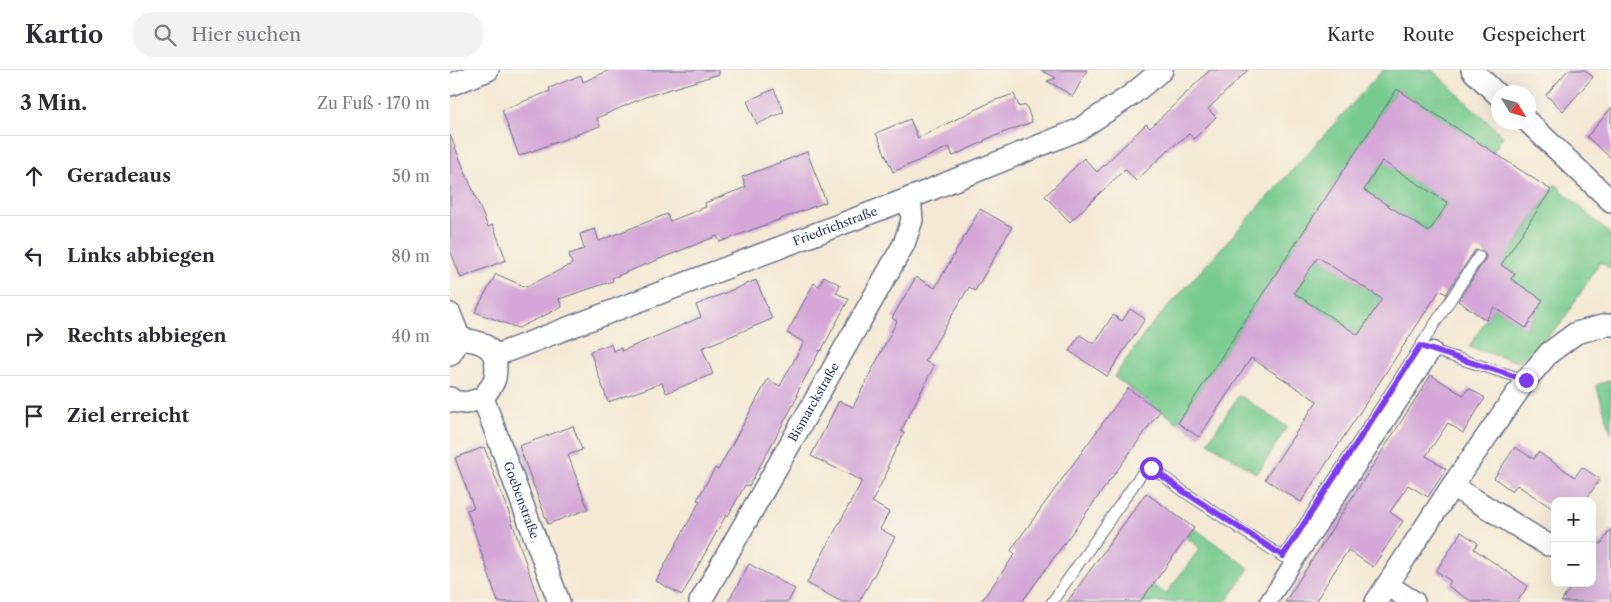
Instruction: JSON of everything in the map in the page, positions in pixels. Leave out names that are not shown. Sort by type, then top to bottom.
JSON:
[{"type":"street","points":[[450,85],[488,70]]},
{"type":"street","name":"Friedrichstraße","points":[[494,356],[910,198],[1078,130],[1130,96],[1161,70]]},
{"type":"street","points":[[1472,70],[1491,88]]},
{"type":"street","points":[[1536,130],[1611,201]]},
{"type":"street","name":"Bismarckstraße","points":[[700,602],[904,244],[912,220],[910,198]]},
{"type":"street","points":[[450,314],[455,347],[477,340],[486,345],[494,356],[495,379],[483,398],[466,403],[450,401]]},
{"type":"street","points":[[1414,602],[1382,594],[1452,486],[1526,380],[1549,353],[1576,333],[1611,325]]},
{"type":"street","points":[[1268,602],[1427,348]]},
{"type":"street","name":"Goebenstraße","points":[[483,398],[559,602]]},
{"type":"street","points":[[1452,486],[1548,545]]},
{"type":"lane","points":[[1052,602],[1145,468],[1151,468],[1283,556],[1427,348],[1478,256]]},
{"type":"lane","points":[[1427,348],[1526,380]]},
{"type":"green space","points":[[1383,70],[1432,70],[1491,125],[1491,130],[1497,130],[1503,136],[1493,152],[1397,89],[1178,423],[1114,377],[1148,329]]},
{"type":"green space","points":[[1383,161],[1448,203],[1429,232],[1364,190]]},
{"type":"green space","points":[[1555,184],[1611,235],[1611,269],[1600,262],[1560,325],[1518,362],[1469,347],[1494,307],[1526,328],[1543,301],[1511,279],[1515,274],[1494,261],[1515,245]]},
{"type":"green space","points":[[1318,257],[1382,299],[1358,335],[1294,293]]},
{"type":"green space","points":[[1611,380],[1611,433],[1596,385]]},
{"type":"green space","points":[[1239,395],[1287,427],[1257,474],[1208,442]]},
{"type":"green space","points":[[1194,528],[1249,568],[1226,602],[1140,602],[1153,585],[1166,594],[1200,548],[1187,538]]},
{"type":"building","points":[[610,70],[719,70],[719,74],[645,97],[597,118],[600,126],[519,156],[502,110],[550,91],[549,88],[581,75],[583,82]]},
{"type":"building","points":[[1041,70],[1087,70],[1073,96],[1047,81],[1056,78]]},
{"type":"building","points":[[1210,70],[1248,70],[1208,109],[1216,117],[1194,139],[1189,134],[1168,150],[1136,181],[1125,169],[1070,222],[1045,196],[1084,158],[1097,172],[1146,124],[1150,128]]},
{"type":"building","points":[[1568,70],[1585,70],[1593,77],[1563,111],[1546,95]]},
{"type":"building","points":[[774,89],[784,112],[757,124],[747,101]]},
{"type":"building","points":[[1397,89],[1551,190],[1501,265],[1515,274],[1511,279],[1543,300],[1526,328],[1494,307],[1486,320],[1458,301],[1486,256],[1483,251],[1475,250],[1446,294],[1440,290],[1301,502],[1265,479],[1317,401],[1251,358],[1199,437],[1178,423]],"holes":[[[1382,161],[1448,203],[1429,232],[1364,190]],[[1318,257],[1382,299],[1358,335],[1294,293]]]},
{"type":"building","points":[[1014,94],[1019,107],[1026,105],[1032,122],[984,140],[953,156],[949,147],[893,172],[876,133],[910,119],[918,138],[993,101]]},
{"type":"building","points":[[1611,108],[1611,158],[1587,137]]},
{"type":"building","points":[[450,135],[488,227],[493,225],[506,260],[461,278],[450,250]]},
{"type":"building","points":[[807,152],[826,202],[720,242],[717,236],[612,278],[613,281],[559,299],[562,307],[518,328],[475,312],[496,274],[526,287],[572,264],[569,254],[584,249],[580,234],[595,229],[599,241],[667,214],[670,221],[706,207],[705,203],[746,187],[742,177]]},
{"type":"building","points":[[980,209],[1012,227],[975,291],[969,287],[925,361],[934,366],[901,431],[904,433],[872,502],[889,512],[880,529],[895,537],[859,602],[842,602],[807,583],[862,481],[811,456],[839,401],[853,407],[897,321],[892,318],[916,277],[935,288]]},
{"type":"building","points":[[824,276],[840,285],[836,293],[849,299],[820,350],[796,395],[798,396],[749,486],[745,485],[728,516],[726,515],[682,595],[656,581],[700,501],[697,500],[715,468],[718,470],[768,379],[780,386],[804,342],[787,333],[814,283],[819,286]]},
{"type":"building","points":[[756,280],[772,319],[702,348],[713,374],[666,393],[662,383],[608,402],[590,351],[611,344],[613,351],[621,348],[622,351],[701,317],[696,305]]},
{"type":"building","points":[[1130,309],[1145,319],[1107,376],[1069,351],[1080,335],[1094,344],[1113,315],[1122,321]]},
{"type":"building","points":[[1431,375],[1463,395],[1469,388],[1485,398],[1463,433],[1448,423],[1426,456],[1446,469],[1428,497],[1408,485],[1390,512],[1403,521],[1373,567],[1348,550],[1315,602],[1285,602]]},
{"type":"building","points":[[1128,388],[1160,411],[1022,602],[981,602],[1015,554],[1011,550]]},
{"type":"building","points":[[573,426],[582,450],[568,455],[588,509],[548,524],[519,446]]},
{"type":"building","points":[[484,447],[504,498],[539,602],[498,602],[467,510],[474,508],[455,458]]},
{"type":"building","points":[[1515,447],[1534,459],[1538,452],[1575,477],[1582,467],[1600,479],[1588,497],[1551,497],[1551,508],[1517,485],[1512,491],[1494,478]]},
{"type":"building","points":[[1146,493],[1194,528],[1140,602],[1067,602]]},
{"type":"building","points":[[1611,529],[1611,602],[1561,602],[1570,587],[1596,587],[1596,541],[1601,544]]},
{"type":"building","points":[[1461,532],[1478,543],[1474,549],[1528,586],[1517,602],[1472,602],[1448,586],[1451,581],[1436,571]]},
{"type":"building","points":[[749,564],[795,589],[788,602],[728,602]]},
{"type":"route","points":[[1151,468],[1283,556],[1420,346],[1526,380]]}]
